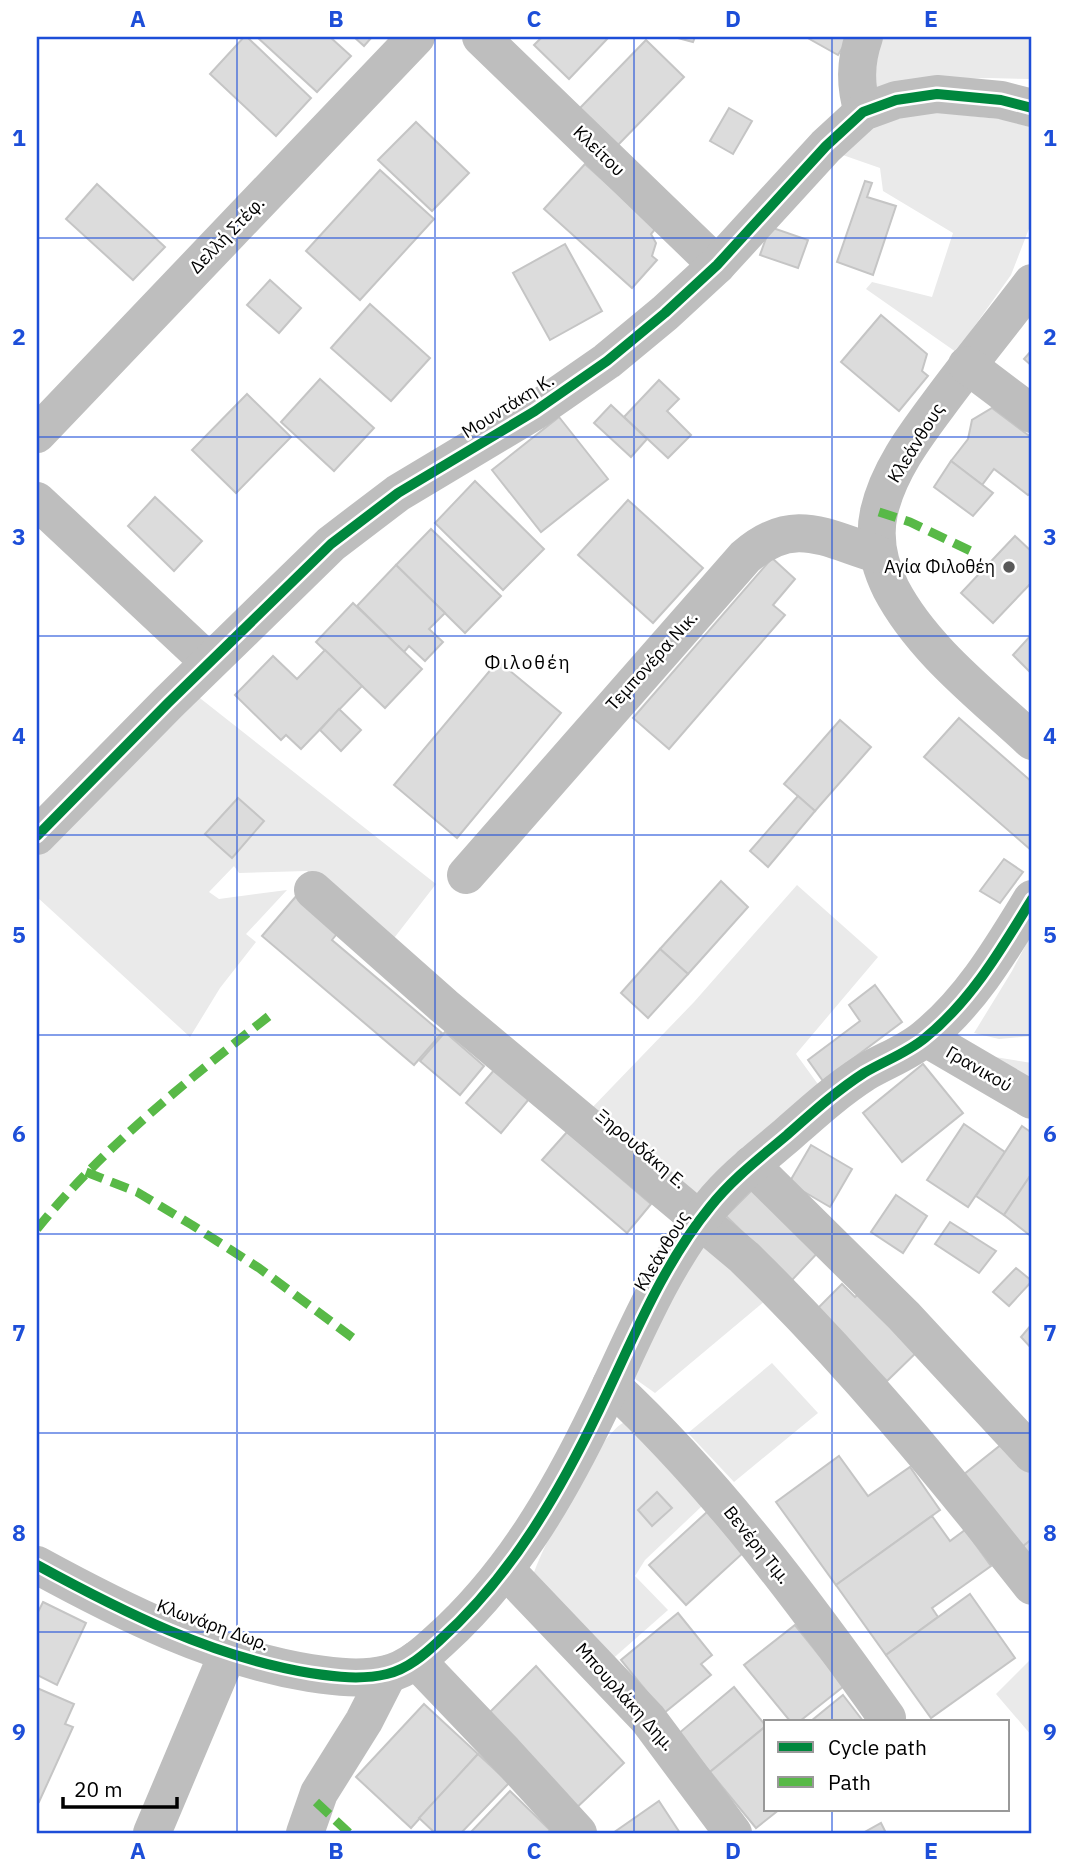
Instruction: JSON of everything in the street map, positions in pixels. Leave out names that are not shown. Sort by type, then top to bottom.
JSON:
[{"type":"street","name":"Δελλή Στέφ.","points":[[37,434],[416,37]]},
{"type":"street","name":"Κλείτου","points":[[481,37],[716,265]]},
{"type":"street","points":[[863,112],[858,94],[857,65],[864,37]]},
{"type":"street","name":"Μουντάκη Κ.","points":[[37,836],[209,662],[331,544],[398,492],[575,385],[665,313],[716,265],[818,154],[863,112],[896,100],[937,94],[1001,100],[1032,108]]},
{"type":"street","name":"Κλεάνθους","points":[[1032,283],[967,365],[918,433],[895,471],[880,512],[877,554],[892,590],[915,625],[946,659],[1032,741]]},
{"type":"street","points":[[967,365],[1032,414]]},
{"type":"street","points":[[37,501],[209,662]]},
{"type":"street","name":"Τεμπονέρα Νικ.","points":[[466,875],[624,692],[745,557],[759,545],[776,536],[803,532],[877,554]]},
{"type":"street","name":"Ξηρουδάκη Ε.","points":[[313,890],[454,1015],[744,1257],[845,1362],[967,1503],[1032,1586]]},
{"type":"street","name":"Κλεάνθους","points":[[402,1667],[463,1618],[523,1548],[583,1443],[660,1283],[681,1247],[721,1194],[846,1086],[926,1038],[981,978],[1032,899]]},
{"type":"street","name":"Γρανικού","points":[[926,1038],[1032,1100]]},
{"type":"street","points":[[751,1166],[904,1316],[1032,1454]]},
{"type":"street","name":"Βενέρη Τιμ.","points":[[611,1385],[647,1419],[750,1535],[818,1620],[887,1718]]},
{"type":"street","name":"Κλωνάρη Δωρ.","points":[[37,1565],[148,1621],[228,1653],[279,1667],[329,1675],[366,1677],[402,1667]]},
{"type":"street","name":"Μπουρλάκη Δημ.","points":[[506,1570],[648,1719],[733,1833]]},
{"type":"street","points":[[152,1833],[228,1653]]},
{"type":"street","points":[[305,1833],[319,1793],[402,1667],[523,1772],[578,1833]]},
{"type":"shaded area","points":[[871,37],[1032,37],[1032,79],[921,80],[875,93]]},
{"type":"shaded area","points":[[937,112],[1006,120],[1032,128],[1032,221],[1011,275],[956,352],[866,289],[872,282],[932,297],[953,233],[883,191],[880,168],[837,153],[861,130],[891,119]]},
{"type":"shaded area","points":[[196,695],[436,884],[391,942],[307,871],[239,873],[234,866],[209,892],[219,899],[287,890],[246,934],[256,942],[220,988],[190,1037],[37,897],[37,855]]},
{"type":"shaded area","points":[[797,885],[878,957],[796,1054],[820,1087],[696,1202],[586,1114],[694,1002]]},
{"type":"shaded area","points":[[1032,933],[1032,1036],[999,1039],[974,1033],[1012,971]]},
{"type":"shaded area","points":[[995,1057],[1032,1063],[1032,1083]]},
{"type":"shaded area","points":[[706,1236],[772,1295],[655,1393],[631,1376]]},
{"type":"shaded area","points":[[772,1363],[818,1413],[734,1482],[688,1433]]},
{"type":"shaded area","points":[[625,1422],[702,1506],[645,1560],[635,1576],[668,1610],[609,1662],[533,1575],[560,1516],[587,1467],[614,1430]]},
{"type":"shaded area","points":[[1032,1658],[1032,1736],[996,1694]]},
{"type":"building","points":[[244,37],[311,98],[276,136],[210,74]]},
{"type":"building","points":[[257,37],[330,37],[351,56],[317,92]]},
{"type":"building","points":[[354,37],[372,37],[364,46]]},
{"type":"building","points":[[542,37],[609,37],[569,79],[534,45]]},
{"type":"building","points":[[674,37],[695,37],[693,42]]},
{"type":"building","points":[[806,37],[849,37],[838,55]]},
{"type":"building","points":[[646,40],[684,77],[616,147],[578,110]]},
{"type":"building","points":[[729,108],[752,121],[733,154],[710,141]]},
{"type":"building","points":[[416,122],[469,173],[432,211],[378,160]]},
{"type":"building","points":[[585,164],[656,228],[651,234],[656,243],[652,256],[657,260],[632,288],[544,209]]},
{"type":"building","points":[[380,170],[434,219],[360,300],[306,251]]},
{"type":"building","points":[[865,181],[872,183],[867,197],[896,206],[873,275],[837,262]]},
{"type":"building","points":[[97,184],[165,247],[133,280],[66,219]]},
{"type":"building","points":[[770,227],[808,240],[798,268],[760,255]]},
{"type":"building","points":[[565,244],[602,311],[550,340],[513,273]]},
{"type":"building","points":[[270,280],[301,308],[279,333],[247,305]]},
{"type":"building","points":[[370,304],[430,358],[391,401],[331,348]]},
{"type":"building","points":[[881,315],[927,354],[922,371],[928,376],[899,411],[841,362]]},
{"type":"building","points":[[1032,350],[1032,366],[1024,359]]},
{"type":"building","points":[[320,379],[374,428],[334,471],[281,422]]},
{"type":"building","points":[[659,380],[679,399],[667,411],[691,435],[668,458],[624,417]]},
{"type":"building","points":[[247,394],[291,437],[236,493],[192,450]]},
{"type":"building","points":[[611,405],[647,439],[631,457],[594,423]]},
{"type":"building","points":[[992,408],[1032,438],[1032,493],[1028,495],[994,469],[982,485],[951,461],[968,439],[972,420]]},
{"type":"building","points":[[559,417],[608,479],[541,532],[492,470]]},
{"type":"building","points":[[951,461],[993,493],[973,516],[934,487]]},
{"type":"building","points":[[475,481],[544,549],[503,590],[435,523]]},
{"type":"building","points":[[155,497],[202,541],[174,571],[128,526]]},
{"type":"building","points":[[628,500],[703,568],[653,623],[578,555]]},
{"type":"building","points":[[431,529],[501,596],[465,633],[396,565]]},
{"type":"building","name":"Αγία Φιλοθέη","points":[[1015,536],[1032,552],[1032,582],[993,623],[961,593]]},
{"type":"building","points":[[772,558],[795,579],[773,605],[785,615],[669,749],[633,718]]},
{"type":"building","points":[[396,565],[445,613],[429,629],[443,642],[425,661],[409,646],[404,652],[357,606]]},
{"type":"building","points":[[353,603],[422,669],[385,708],[316,642]]},
{"type":"building","points":[[1032,634],[1032,674],[1013,655]]},
{"type":"building","points":[[325,650],[362,686],[301,749],[286,735],[281,740],[235,695],[273,656],[297,679]]},
{"type":"building","points":[[498,661],[561,713],[457,838],[394,785]]},
{"type":"building","points":[[339,709],[361,730],[341,751],[320,730]]},
{"type":"building","points":[[959,718],[1032,782],[1031,850],[924,757]]},
{"type":"building","points":[[840,720],[871,747],[815,811],[784,784]]},
{"type":"building","points":[[798,796],[815,811],[768,867],[750,851]]},
{"type":"building","points":[[238,798],[264,821],[232,858],[205,834]]},
{"type":"building","points":[[1004,859],[1023,872],[1000,903],[980,891]]},
{"type":"building","points":[[721,881],[748,907],[688,974],[660,949]]},
{"type":"building","points":[[298,894],[340,930],[332,940],[442,1033],[414,1065],[262,936]]},
{"type":"building","points":[[660,949],[688,974],[648,1018],[621,993]]},
{"type":"building","points":[[875,985],[902,1022],[823,1081],[808,1060],[860,1021],[849,1005]]},
{"type":"building","points":[[445,1032],[484,1066],[460,1095],[420,1061]]},
{"type":"building","points":[[923,1064],[963,1113],[902,1162],[863,1113]]},
{"type":"building","points":[[495,1069],[529,1099],[501,1133],[466,1103]]},
{"type":"building","points":[[964,1124],[1005,1152],[968,1207],[927,1180]]},
{"type":"building","points":[[1022,1126],[1032,1133],[1032,1173],[1004,1215],[976,1196]]},
{"type":"building","points":[[567,1132],[651,1204],[627,1233],[542,1160]]},
{"type":"building","points":[[811,1145],[852,1169],[830,1207],[789,1183]]},
{"type":"building","points":[[1032,1173],[1032,1237],[1004,1215]]},
{"type":"building","points":[[759,1183],[824,1246],[792,1280],[726,1216]]},
{"type":"building","points":[[896,1195],[927,1216],[903,1253],[871,1232]]},
{"type":"building","points":[[950,1222],[996,1251],[979,1273],[935,1244]]},
{"type":"building","points":[[1016,1268],[1032,1281],[1009,1306],[993,1292]]},
{"type":"building","points":[[842,1284],[855,1297],[865,1288],[922,1347],[887,1381],[817,1309]]},
{"type":"building","points":[[1032,1324],[1032,1349],[1021,1337]]},
{"type":"building","points":[[1007,1440],[1032,1471],[1032,1539],[1017,1551],[958,1479]]},
{"type":"building","points":[[839,1456],[868,1496],[910,1467],[940,1510],[836,1585],[776,1502]]},
{"type":"building","points":[[657,1492],[672,1508],[652,1526],[638,1510]]},
{"type":"building","points":[[707,1512],[744,1552],[686,1605],[649,1565]]},
{"type":"building","points":[[932,1516],[950,1541],[965,1530],[991,1566],[932,1608],[938,1617],[886,1655],[836,1585]]},
{"type":"building","points":[[1032,1539],[1032,1570],[1017,1551]]},
{"type":"building","points":[[970,1594],[1015,1658],[931,1718],[886,1655]]},
{"type":"building","points":[[43,1602],[86,1623],[57,1685],[37,1675],[37,1614]]},
{"type":"building","points":[[678,1613],[712,1655],[701,1664],[711,1675],[664,1713],[621,1660]]},
{"type":"building","points":[[795,1625],[844,1686],[801,1720],[789,1720],[744,1665]]},
{"type":"building","points":[[536,1666],[624,1763],[573,1811],[484,1718]]},
{"type":"building","points":[[734,1687],[764,1724],[764,1728],[710,1772],[678,1734]]},
{"type":"building","points":[[37,1688],[74,1704],[65,1724],[73,1727],[39,1802],[37,1801]]},
{"type":"building","points":[[843,1695],[862,1720],[812,1720]]},
{"type":"building","points":[[424,1704],[478,1754],[411,1828],[356,1777]]},
{"type":"building","points":[[764,1728],[764,1811],[777,1811],[756,1828],[710,1772]]},
{"type":"building","points":[[478,1754],[509,1783],[461,1833],[435,1833],[419,1818]]},
{"type":"building","points":[[510,1791],[550,1830],[547,1833],[470,1833]]},
{"type":"building","points":[[659,1801],[680,1833],[613,1833]]},
{"type":"building","points":[[881,1823],[886,1833],[863,1833]]},
{"type":"marked path","points":[[879,512],[910,522],[977,554]]},
{"type":"marked path","points":[[37,1229],[90,1170],[147,1116],[269,1016]]},
{"type":"marked path","points":[[86,1172],[137,1192],[192,1225],[259,1268],[353,1338]]},
{"type":"marked path","points":[[316,1802],[349,1833]]},
{"type":"cycle path","points":[[37,836],[331,544],[398,493],[535,411],[607,361],[717,265],[826,146],[863,112],[896,100],[937,94],[1001,100],[1032,108]]},
{"type":"cycle path","points":[[37,1565],[169,1631],[274,1666],[339,1677],[359,1677],[387,1674],[416,1660],[466,1615],[511,1562],[531,1533],[583,1442],[662,1279],[710,1207],[747,1169],[834,1095],[864,1073],[903,1053],[942,1023],[971,991],[1032,899]]},
{"type":"place","name":"Αγία Φιλοθέη","points":[[1009,567]]},
{"type":"district","name":"Φιλοθέη","points":[[528,662]]}]
